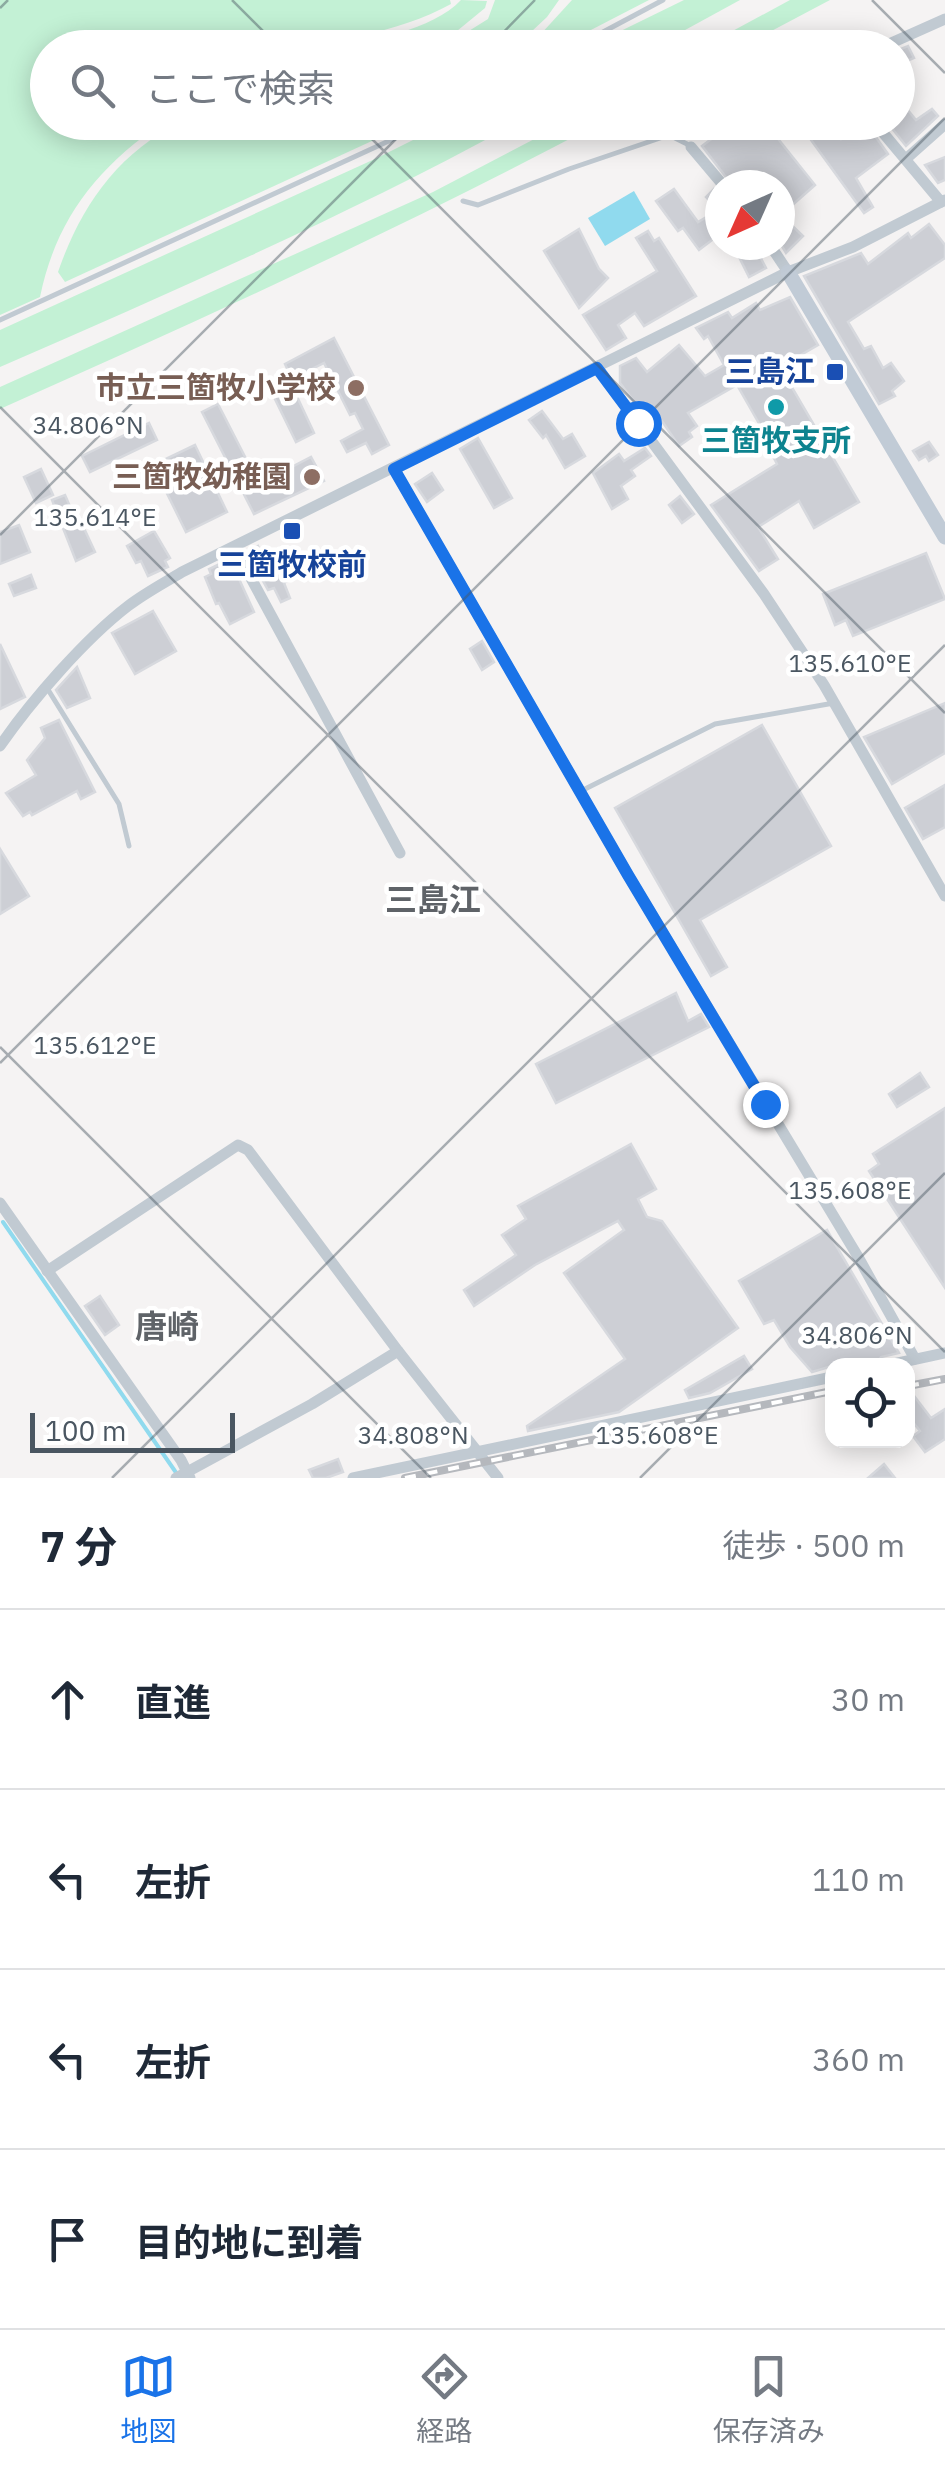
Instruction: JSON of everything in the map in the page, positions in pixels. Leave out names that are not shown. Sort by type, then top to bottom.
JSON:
[{"type":"main road","points":[[788,272],[944,534]]},
{"type":"street","points":[[915,32],[945,19]]},
{"type":"street","points":[[907,158],[945,124]]},
{"type":"street","points":[[0,746],[109,621],[182,572],[788,272],[853,247],[943,201],[890,140]]},
{"type":"street","points":[[691,147],[711,170]]},
{"type":"street","points":[[780,260],[788,272]]},
{"type":"street","points":[[597,368],[764,594],[834,703],[945,896]]},
{"type":"street","points":[[394,469],[914,1358]]},
{"type":"street","points":[[234,547],[400,853]]},
{"type":"street","points":[[47,1271],[238,1145],[248,1150],[398,1352],[498,1478]]},
{"type":"street","points":[[0,1203],[184,1476],[398,1352]]},
{"type":"street","points":[[915,1359],[945,1353]]},
{"type":"street","points":[[353,1478],[825,1378]]},
{"type":"lane","points":[[607,30],[663,0]]},
{"type":"lane","points":[[0,320],[391,140]]},
{"type":"lane","points":[[463,201],[478,206],[568,169],[655,140]]},
{"type":"lane","points":[[679,140],[691,147]]},
{"type":"lane","points":[[48,688],[120,804],[129,846]]},
{"type":"lane","points":[[580,791],[715,724],[834,703]]},
{"type":"green space","points":[[0,0],[450,0],[451,4],[382,30],[30,30],[30,140],[139,140],[99,177],[68,220],[40,297],[0,315]]},
{"type":"green space","points":[[461,0],[487,1],[485,8],[458,30],[407,30],[434,19]]},
{"type":"green space","points":[[495,0],[559,0],[533,30],[470,30],[488,19]]},
{"type":"green space","points":[[572,0],[649,0],[591,30],[545,30]]},
{"type":"green space","points":[[684,0],[740,0],[685,30],[623,30]]},
{"type":"green space","points":[[790,0],[830,0],[773,30],[734,30]]},
{"type":"green space","points":[[151,140],[374,140],[65,282],[58,272],[78,226],[104,185]]},
{"type":"green space","points":[[413,140],[485,140],[326,220],[0,367],[0,330]]},
{"type":"green space","points":[[532,140],[567,140],[303,271],[0,409],[0,387],[433,192]]},
{"type":"water","points":[[634,191],[650,219],[605,246],[588,218]]},
{"type":"building","points":[[932,109],[938,116],[915,138],[915,119]]},
{"type":"building","points":[[710,140],[779,140],[815,185],[795,203],[795,170],[720,170],[702,146]]},
{"type":"building","points":[[811,140],[878,140],[888,154],[856,178],[873,207],[864,213]]},
{"type":"building","points":[[945,157],[945,180],[938,183],[925,165]]},
{"type":"building","points":[[674,189],[698,222],[705,218],[705,245],[699,250],[683,228],[678,231],[656,201]]},
{"type":"building","points":[[929,224],[945,245],[945,258],[848,322],[864,349],[871,346],[883,368],[891,363],[904,381],[892,391],[895,396],[879,404],[804,276],[861,253],[868,264],[908,233],[911,238]]},
{"type":"building","points":[[795,228],[803,236],[795,244]]},
{"type":"building","points":[[579,229],[599,269],[608,278],[579,308],[544,251]]},
{"type":"building","points":[[648,231],[654,241],[659,238],[696,296],[644,326],[635,313],[618,325],[626,338],[606,350],[583,315],[657,271],[636,238]]},
{"type":"building","points":[[740,260],[762,260],[766,268],[749,277]]},
{"type":"building","points":[[790,297],[818,345],[780,367],[859,502],[814,528],[799,501],[758,527],[778,559],[759,571],[711,505],[777,464],[767,445],[761,448],[752,432],[761,427],[737,385],[688,413],[697,426],[689,432],[692,437],[679,446],[651,405],[642,412],[620,383],[620,366],[636,358],[647,372],[679,345],[705,376],[724,365],[708,336],[704,339],[696,328],[728,312],[732,318],[756,303],[760,310]]},
{"type":"building","points":[[334,338],[389,445],[372,454],[366,443],[347,452],[341,441],[363,429],[355,413],[350,415],[324,363],[292,379],[285,364]]},
{"type":"building","points":[[293,388],[314,433],[296,442],[274,397]]},
{"type":"building","points":[[218,404],[259,484],[311,457],[324,481],[254,514],[202,412]]},
{"type":"building","points":[[542,411],[563,439],[572,434],[585,456],[565,468],[546,435],[543,438],[529,420]]},
{"type":"building","points":[[149,423],[157,440],[90,472],[82,456]]},
{"type":"building","points":[[478,438],[512,498],[494,508],[460,449]]},
{"type":"building","points":[[929,442],[938,455],[929,461],[926,456],[919,460],[913,451]]},
{"type":"building","points":[[195,445],[227,512],[186,532],[153,465]]},
{"type":"building","points":[[645,448],[651,456],[631,470],[635,476],[621,486],[628,499],[612,509],[593,473],[619,454],[624,461]]},
{"type":"building","points":[[41,469],[53,495],[36,503],[24,477]]},
{"type":"building","points":[[432,473],[443,490],[427,502],[415,484]]},
{"type":"building","points":[[65,495],[95,552],[76,561],[52,500]]},
{"type":"building","points":[[680,496],[694,514],[682,523],[669,505]]},
{"type":"building","points":[[19,525],[30,552],[0,564],[0,532]]},
{"type":"building","points":[[154,531],[170,558],[165,561],[168,567],[148,576],[127,546]]},
{"type":"building","points":[[258,546],[269,567],[295,554],[304,572],[284,583],[290,598],[281,602],[274,588],[268,590],[247,552]]},
{"type":"building","points":[[926,553],[945,599],[853,636],[846,620],[835,625],[823,594]]},
{"type":"building","points":[[230,559],[254,612],[230,624],[205,577],[211,574],[209,569]]},
{"type":"building","points":[[31,575],[36,588],[14,596],[9,584]]},
{"type":"building","points":[[153,611],[176,651],[135,674],[112,633]]},
{"type":"building","points":[[482,641],[494,662],[482,670],[470,649]]},
{"type":"building","points":[[0,644],[25,697],[0,709]]},
{"type":"building","points":[[77,667],[90,698],[67,708],[56,690]]},
{"type":"building","points":[[945,703],[945,753],[892,784],[864,737]]},
{"type":"building","points":[[59,720],[95,792],[81,799],[77,791],[23,816],[6,793],[36,775],[27,760],[45,738],[41,728]]},
{"type":"building","points":[[762,725],[831,846],[700,920],[727,967],[711,976],[615,808]]},
{"type":"building","points":[[945,785],[945,827],[923,839],[905,808]]},
{"type":"building","points":[[0,849],[29,896],[0,914]]},
{"type":"building","points":[[676,993],[688,1021],[701,1014],[709,1027],[556,1103],[536,1064]]},
{"type":"building","points":[[920,1073],[929,1087],[897,1107],[889,1094]]},
{"type":"building","points":[[945,1108],[945,1288],[869,1171],[879,1164],[873,1154]]},
{"type":"building","points":[[631,1144],[656,1189],[638,1199],[647,1217],[662,1221],[738,1328],[619,1412],[528,1431],[527,1426],[625,1359],[564,1273],[624,1230],[618,1221],[535,1265],[474,1306],[464,1290],[516,1255],[502,1235],[526,1219],[518,1206]]},
{"type":"building","points":[[827,1230],[899,1353],[880,1358],[825,1358],[825,1368],[812,1372],[790,1347],[774,1320],[764,1324],[739,1281]]},
{"type":"building","points":[[100,1296],[119,1325],[105,1335],[85,1306]]},
{"type":"building","points":[[744,1356],[752,1369],[710,1393],[689,1398],[685,1390]]},
{"type":"building","points":[[915,1397],[931,1418],[945,1409],[945,1439],[925,1452],[915,1439],[920,1431],[915,1425]]},
{"type":"building","points":[[338,1459],[343,1472],[313,1478],[309,1470]]},
{"type":"building","points":[[884,1464],[895,1478],[868,1478]]},
{"type":"waterway","points":[[3,1222],[177,1474]]},
{"type":"railway","points":[[915,1385],[945,1379]]},
{"type":"railway","points":[[405,1478],[825,1392]]},
{"type":"place","name":"三島江","points":[[835,372]]},
{"type":"place","name":"市立三箇牧小学校","points":[[356,388]]},
{"type":"place","name":"三箇牧支所","points":[[776,407]]},
{"type":"place","name":"三箇牧幼稚園","points":[[312,477]]},
{"type":"place","name":"三箇牧校前","points":[[292,531]]},
{"type":"district","name":"三島江","points":[[433,900]]},
{"type":"district","name":"唐崎","points":[[167,1327]]},
{"type":"route","points":[[638,423],[597,368],[394,469],[765,1104]]}]
